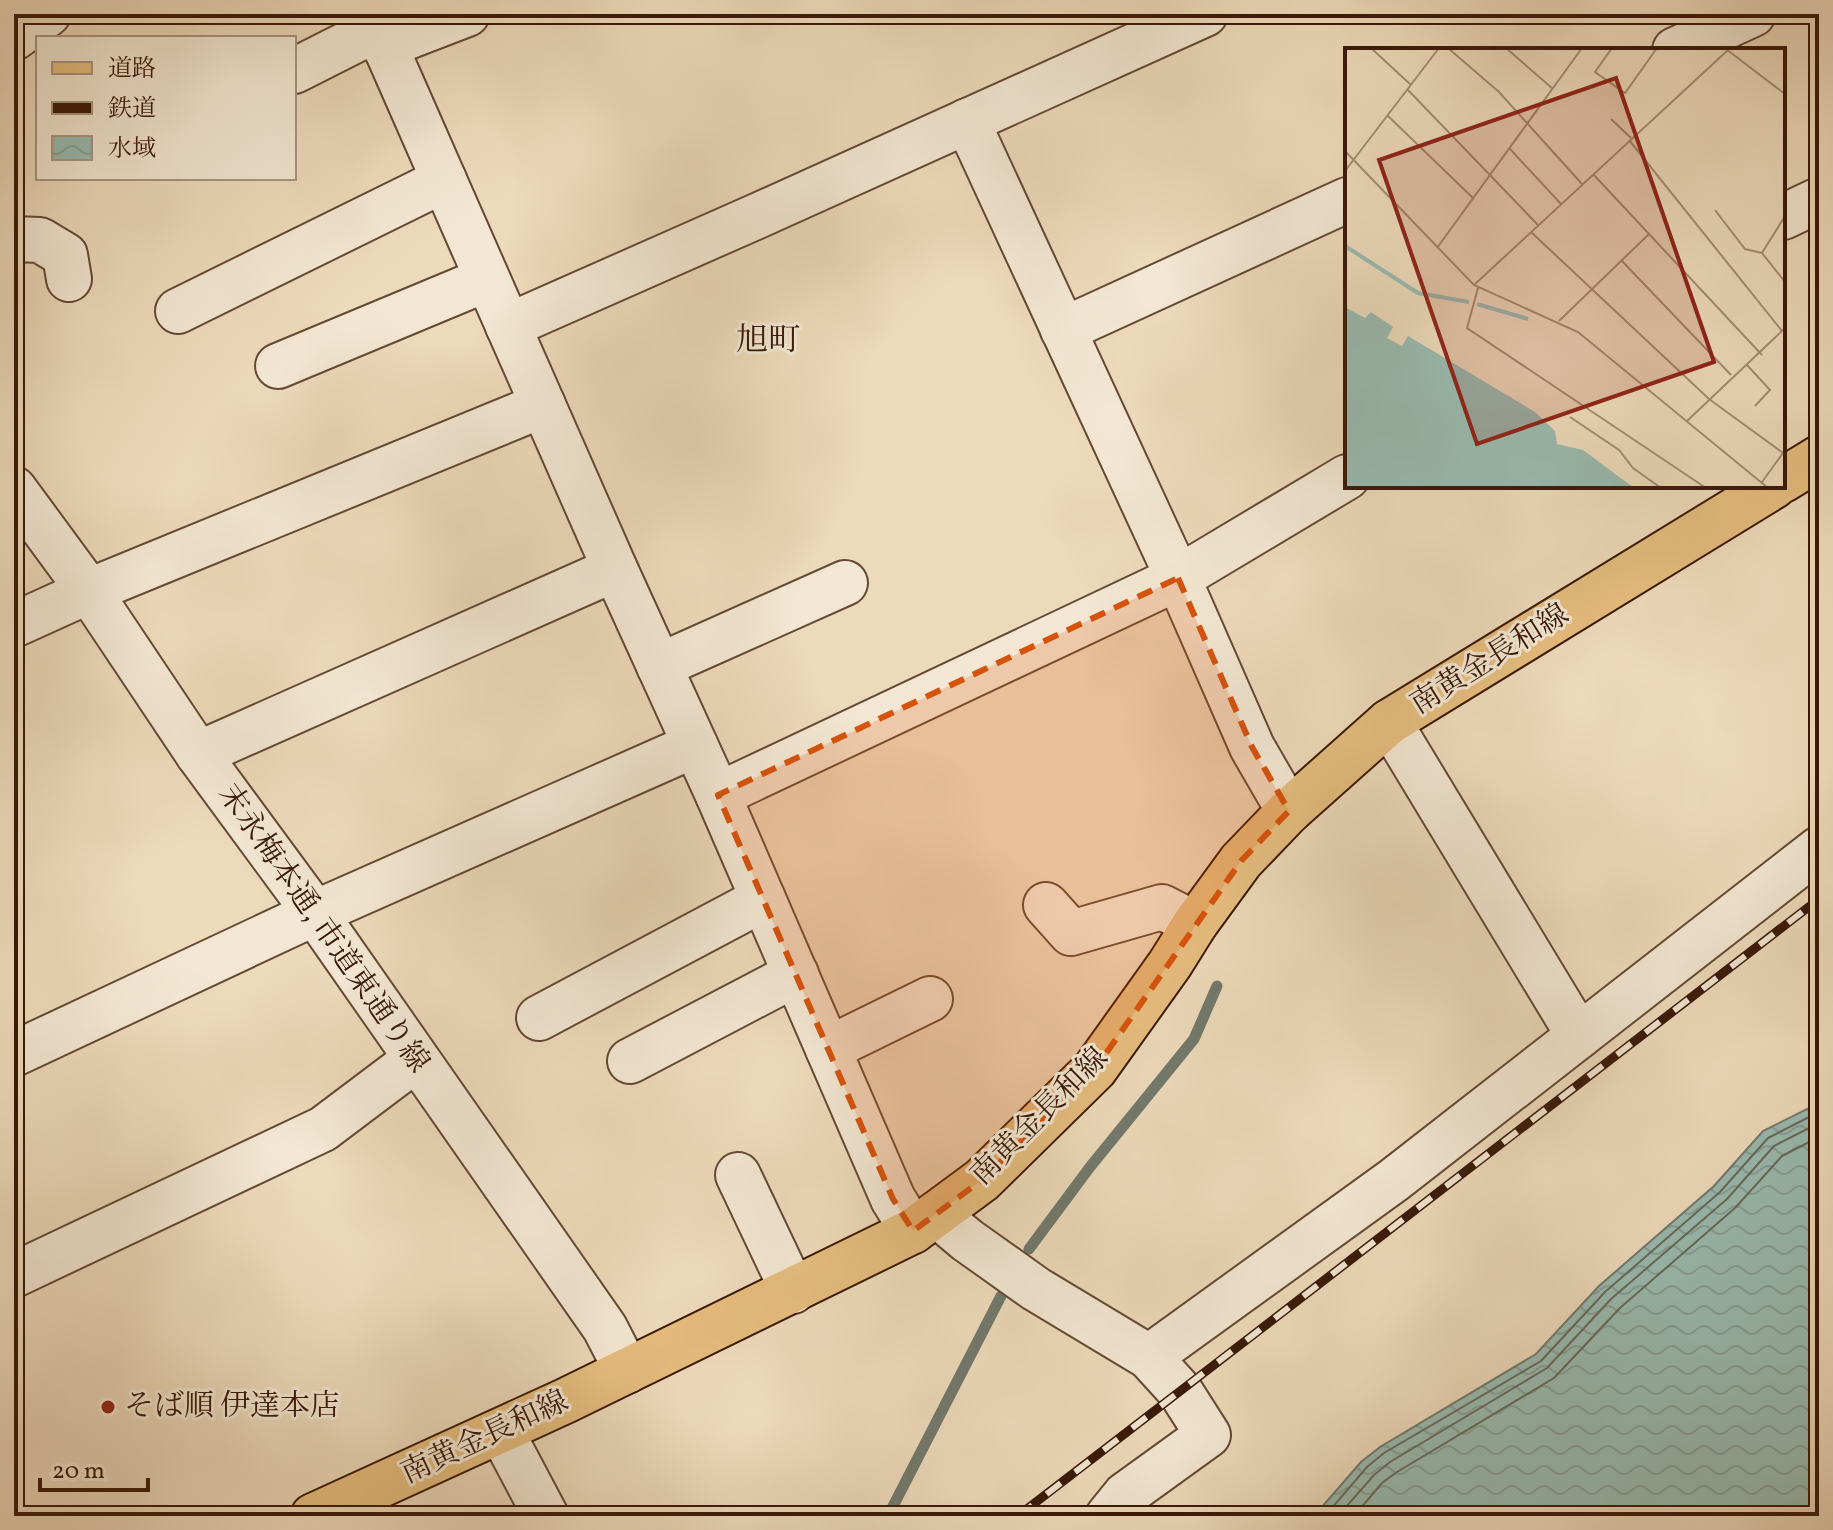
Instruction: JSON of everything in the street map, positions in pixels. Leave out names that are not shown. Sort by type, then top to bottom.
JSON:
[{"type":"main road","points":[[1785,479],[1819,458]]},
{"type":"main road","name":"南黄金長和線","points":[[313,1516],[627,1371],[793,1291],[924,1223],[982,1180],[1095,1069],[1241,861],[1289,811],[1389,722],[1771,488]]},
{"type":"street","points":[[14,38],[48,14]]},
{"type":"street","points":[[296,70],[377,30],[467,14]]},
{"type":"street","points":[[508,326],[1205,14]]},
{"type":"street","points":[[1679,48],[1753,14]]},
{"type":"street","points":[[377,30],[718,795],[893,1199],[924,1223],[967,1240],[1036,1289],[1149,1357],[1180,1391],[1208,1435],[1125,1495],[1108,1516]]},
{"type":"street","points":[[967,121],[1178,578],[1252,747],[1289,811]]},
{"type":"street","points":[[178,311],[444,180]]},
{"type":"street","points":[[1785,216],[1819,200]]},
{"type":"street","points":[[1063,330],[1345,201]]},
{"type":"street","points":[[14,239],[40,240],[65,255],[69,279]]},
{"type":"street","points":[[278,366],[487,279]]},
{"type":"street","points":[[14,625],[89,591],[543,405]]},
{"type":"street","points":[[718,795],[1178,578],[1345,478]]},
{"type":"street","name":"末永梅本通, 市道東通り線","points":[[14,489],[89,591],[198,754],[315,913],[605,1328],[627,1371]]},
{"type":"street","points":[[198,754],[615,569]]},
{"type":"street","points":[[659,666],[845,583]]},
{"type":"street","points":[[1389,722],[1579,1036]]},
{"type":"street","points":[[14,1054],[315,913],[695,745]]},
{"type":"street","points":[[1149,1357],[1394,1180],[1819,849]]},
{"type":"street","points":[[539,1018],[763,899]]},
{"type":"street","points":[[1046,905],[1071,933],[1162,907],[1195,924]]},
{"type":"street","points":[[630,1061],[796,974]]},
{"type":"street","points":[[828,1049],[930,999]]},
{"type":"street","points":[[14,1275],[323,1129],[416,1059]]},
{"type":"street","points":[[738,1175],[793,1291]]},
{"type":"street","points":[[501,1431],[546,1516]]},
{"type":"highlighted area","points":[[1178,578],[1252,747],[1289,811],[1241,861],[1095,1069],[982,1180],[913,1231],[893,1199],[718,795]]},
{"type":"water","points":[[1819,1103],[1819,1516],[1314,1516],[1361,1462],[1380,1447],[1536,1354],[1599,1286],[1714,1186],[1763,1131]]},
{"type":"waterway","points":[[1029,1249],[1090,1167],[1194,1039],[1217,986]]},
{"type":"waterway","points":[[888,1516],[1001,1296]]},
{"type":"railway","points":[[1018,1516],[1819,899]]},
{"type":"place","name":"そば順 伊達本店","points":[[108,1407]]},
{"type":"district","name":"旭町","points":[[768,342]]}]
